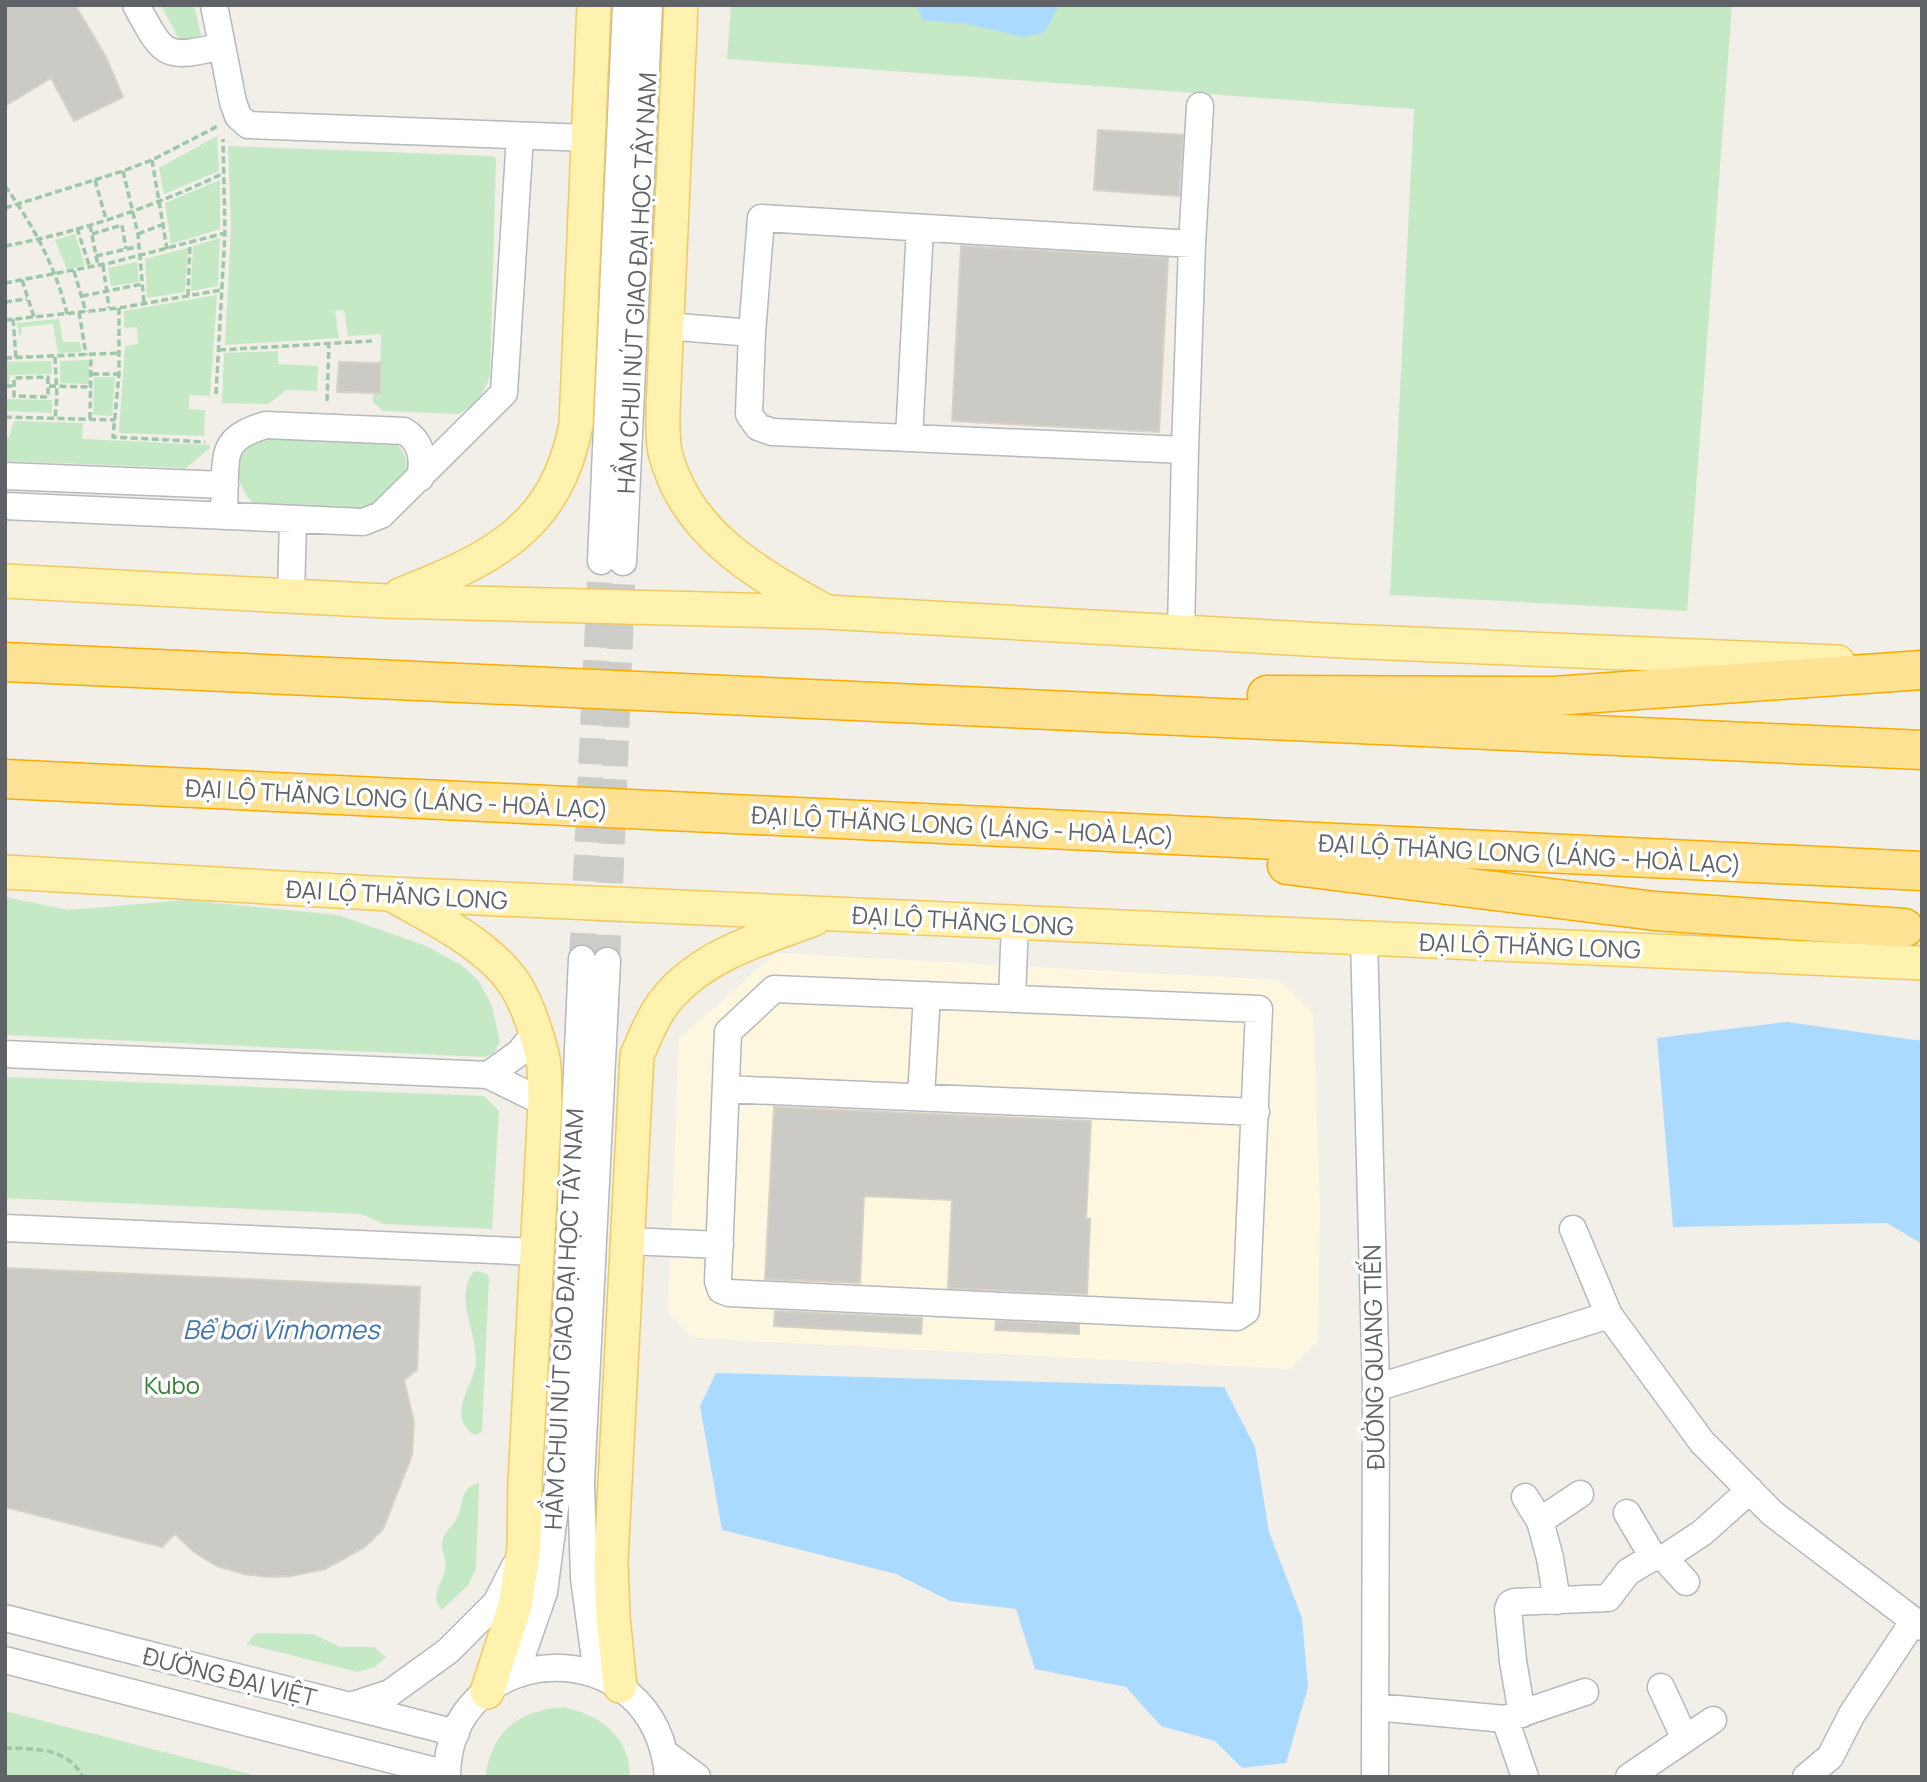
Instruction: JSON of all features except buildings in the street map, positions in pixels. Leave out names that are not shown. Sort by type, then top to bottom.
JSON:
[{"type":"highway","points":[[5,643],[50,651],[221,654],[366,677]]},
{"type":"highway","points":[[5,662],[1922,750]]},
{"type":"highway","points":[[753,695],[894,686],[1130,697],[1554,696],[1922,668]]},
{"type":"highway","name":"ĐẠI LỘ THĂNG LONG (LÁNG - HOÀ LẠC)","points":[[5,779],[1922,871]]},
{"type":"highway","points":[[5,799],[74,799],[367,813],[488,803]]},
{"type":"highway","points":[[682,812],[925,839],[1315,867],[1656,911],[1913,928]]},
{"type":"main road","points":[[385,601],[451,575],[484,558],[514,537],[536,516],[552,495],[565,468],[576,425],[594,5]]},
{"type":"main road","points":[[681,5],[666,326],[664,449],[679,492],[702,524],[733,554],[775,584],[826,611]]},
{"type":"main road","points":[[5,581],[385,601],[826,611],[1343,641],[1922,668]]},
{"type":"main road","name":"ĐẠI LỘ THĂNG LONG","points":[[5,872],[391,894],[1922,962]]},
{"type":"main road","points":[[391,894],[452,929],[490,958],[514,984],[543,1056],[545,1102],[524,1548],[515,1606],[487,1692]]},
{"type":"main road","points":[[609,1680],[613,1617],[611,1561],[637,1055],[650,1026],[670,994],[698,971],[731,950],[828,914]]},
{"type":"main road","points":[[1659,950],[1913,928]]},
{"type":"street","points":[[136,5],[161,48],[177,55],[222,46]]},
{"type":"street","points":[[214,5],[233,102],[238,116],[248,125],[588,138]]},
{"type":"street","name":"HẦM CHUI NÚT GIAO ĐẠI HỌC TÂY NAM","points":[[626,5],[612,561],[649,5]]},
{"type":"street","points":[[1181,632],[1192,244],[1200,106]]},
{"type":"street","points":[[5,506],[363,522],[382,514],[504,393],[520,136]]},
{"type":"street","points":[[1185,450],[772,432],[758,427],[749,414],[761,218],[1192,244]]},
{"type":"street","points":[[909,438],[920,228]]},
{"type":"street","points":[[666,326],[752,333]]},
{"type":"street","points":[[224,516],[228,450],[249,430],[266,425],[404,431],[414,437],[419,447],[423,463],[420,478]]},
{"type":"street","points":[[5,475],[225,485]]},
{"type":"street","points":[[291,596],[293,519]]},
{"type":"street","points":[[1012,999],[1015,922]]},
{"type":"street","name":"ĐƯỜNG QUANG TIẾN","points":[[1364,938],[1376,1388],[1375,1777]]},
{"type":"street","name":"HẦM CHUI NÚT GIAO ĐẠI HỌC TÂY NAM","points":[[515,1675],[544,1592],[559,1477],[594,960],[581,1481],[584,1578],[609,1680]]},
{"type":"street","points":[[774,989],[927,995],[1259,1009],[1246,1311],[1237,1317],[729,1293],[721,1290],[727,1032],[774,989]]},
{"type":"street","points":[[921,1097],[927,995]]},
{"type":"street","points":[[488,1075],[519,1053],[535,1033]]},
{"type":"street","points":[[5,1054],[488,1075],[545,1102]]},
{"type":"street","points":[[726,1088],[1256,1112]]},
{"type":"street","points":[[5,1228],[536,1252]]},
{"type":"street","points":[[1573,1229],[1609,1315],[1702,1442],[1772,1513],[1917,1624],[1852,1714],[1829,1757],[1806,1777]]},
{"type":"street","points":[[628,1241],[720,1245]]},
{"type":"street","points":[[1376,1388],[1609,1315]]},
{"type":"street","points":[[1525,1777],[1513,1716],[1509,1607],[1514,1602],[1608,1598],[1628,1572],[1702,1533],[1750,1490]]},
{"type":"street","points":[[1540,1521],[1580,1494]]},
{"type":"street","points":[[1525,1497],[1540,1521],[1557,1601]]},
{"type":"street","points":[[1627,1513],[1658,1558],[1686,1582]]},
{"type":"street","points":[[349,1706],[390,1693],[448,1651],[496,1603],[524,1548]]},
{"type":"street","name":"ĐƯỜNG ĐẠI VIỆT","points":[[5,1618],[456,1733]]},
{"type":"street","points":[[59,1674],[70,1635]]},
{"type":"street","name":"ĐƯỜNG ĐẠI VIỆT","points":[[5,1660],[447,1776]]},
{"type":"street","points":[[447,1776],[449,1753],[456,1733],[469,1710],[487,1692],[515,1675],[542,1667],[570,1667],[609,1680],[646,1710],[662,1741],[667,1766],[697,1777]]},
{"type":"street","points":[[1661,1687],[1685,1739]]},
{"type":"street","points":[[1375,1707],[1513,1716],[1585,1692]]},
{"type":"street","points":[[1629,1777],[1713,1720]]},
{"type":"path","points":[[5,208],[152,160],[222,125]]},
{"type":"path","points":[[216,394],[225,233],[223,139]]},
{"type":"path","points":[[152,160],[167,249]]},
{"type":"path","points":[[123,171],[140,246],[144,303]]},
{"type":"path","points":[[5,246],[39,239],[134,211],[224,173]]},
{"type":"path","points":[[95,180],[106,220]]},
{"type":"path","points":[[5,186],[39,239],[55,274],[67,314]]},
{"type":"path","points":[[138,234],[164,224]]},
{"type":"path","points":[[90,225],[109,309]]},
{"type":"path","points":[[92,234],[122,225],[126,249]]},
{"type":"path","points":[[77,228],[90,268]]},
{"type":"path","points":[[5,283],[90,268],[225,233]]},
{"type":"path","points":[[188,296],[190,243]]},
{"type":"path","points":[[96,256],[140,246]]},
{"type":"path","points":[[74,271],[86,312]]},
{"type":"path","points":[[22,280],[34,317]]},
{"type":"path","points":[[82,296],[143,284]]},
{"type":"path","points":[[5,320],[109,309],[222,290]]},
{"type":"path","points":[[5,302],[28,299]]},
{"type":"path","points":[[119,307],[120,353],[113,437],[205,442]]},
{"type":"path","points":[[79,312],[92,374],[90,419]]},
{"type":"path","points":[[13,319],[16,358]]},
{"type":"path","points":[[219,350],[372,341]]},
{"type":"path","points":[[327,401],[329,344]]},
{"type":"path","points":[[5,358],[120,353]]},
{"type":"path","points":[[55,357],[55,418]]},
{"type":"path","points":[[92,374],[119,374]]},
{"type":"path","points":[[48,377],[48,397],[14,396],[14,386],[14,378],[48,377]]},
{"type":"path","points":[[5,386],[14,386]]},
{"type":"path","points":[[49,386],[92,387]]},
{"type":"path","points":[[5,417],[115,420]]},
{"type":"path","points":[[5,1748],[47,1750],[66,1757],[83,1777]]},
{"type":"shaded area","points":[[776,953],[1279,980],[1313,1013],[1320,1204],[1318,1341],[1290,1369],[693,1338],[668,1312],[679,1039]]},
{"type":"green space","points":[[161,5],[194,5],[201,35],[197,39],[181,40]]},
{"type":"green space","points":[[731,5],[1732,5],[1687,611],[1390,595],[1414,109],[727,59]]},
{"type":"green space","points":[[217,136],[219,171],[164,194],[159,168]]},
{"type":"green space","points":[[228,146],[496,158],[490,375],[482,393],[470,407],[458,414],[383,411],[373,402],[373,393],[380,393],[381,334],[348,336],[344,310],[335,311],[339,338],[225,345],[231,228]]},
{"type":"green space","points":[[220,180],[220,229],[171,244],[165,203]]},
{"type":"green space","points":[[75,234],[85,265],[67,269],[55,240]]},
{"type":"green space","points":[[220,238],[218,286],[191,291],[193,246]]},
{"type":"green space","points":[[188,248],[185,292],[147,298],[145,259]]},
{"type":"green space","points":[[137,262],[139,282],[111,286],[108,268]]},
{"type":"green space","points":[[217,295],[210,396],[189,395],[189,409],[205,410],[204,436],[119,433],[125,346],[138,344],[137,327],[124,328],[124,311]]},
{"type":"green space","points":[[59,319],[63,342],[80,342],[82,352],[58,353],[53,324],[21,327],[22,335],[19,335],[17,323]]},
{"type":"green space","points":[[278,351],[278,364],[318,366],[317,391],[286,390],[268,404],[222,403],[224,353]]},
{"type":"green space","points":[[89,360],[89,384],[60,383],[60,361]]},
{"type":"green space","points":[[51,361],[52,374],[10,375],[9,384],[5,384],[5,362]]},
{"type":"green space","points":[[94,377],[115,377],[112,416],[93,415]]},
{"type":"green space","points":[[5,388],[7,399],[52,400],[52,413],[5,411]]},
{"type":"green space","points":[[14,421],[83,423],[82,439],[210,445],[210,448],[186,468],[5,461],[5,437],[9,437]]},
{"type":"green space","points":[[263,435],[397,444],[407,466],[404,475],[394,486],[365,510],[258,506],[246,495],[238,472],[245,448]]},
{"type":"green space","points":[[5,897],[68,910],[186,900],[338,915],[426,946],[461,965],[478,980],[492,1006],[500,1042],[494,1053],[485,1057],[5,1035]]},
{"type":"green space","points":[[5,1077],[484,1096],[499,1111],[492,1229],[384,1224],[361,1214],[5,1198]]},
{"type":"green space","points":[[478,1271],[489,1278],[482,1432],[475,1435],[466,1428],[461,1410],[476,1361],[466,1293],[473,1272]]},
{"type":"green space","points":[[479,1483],[476,1569],[468,1585],[442,1610],[436,1595],[444,1575],[442,1542],[457,1518],[465,1493]]},
{"type":"green space","points":[[258,1633],[313,1634],[340,1647],[374,1647],[386,1657],[375,1667],[357,1672],[247,1644]]},
{"type":"green space","points":[[563,1707],[589,1715],[610,1729],[625,1749],[630,1777],[485,1777],[494,1747],[510,1726],[533,1713]]},
{"type":"green space","points":[[5,1711],[261,1777],[5,1777]]},
{"type":"water","points":[[916,5],[1055,5],[1057,9],[1044,33],[1024,37],[967,24],[923,20]]},
{"type":"water","points":[[1787,1022],[1922,1041],[1922,1244],[1887,1223],[1673,1227],[1657,1038]]},
{"type":"water","points":[[716,1373],[1224,1387],[1255,1447],[1269,1532],[1302,1618],[1308,1687],[1286,1763],[1242,1768],[1215,1741],[1161,1726],[1126,1687],[1035,1669],[1016,1609],[950,1601],[896,1574],[722,1530],[700,1406]]},
{"type":"tunnel","points":[[582,959],[601,561]]},
{"type":"tunnel","points":[[607,961],[623,562]]},
{"type":"water label","name":"Bể bơi Vinhomes","points":[[281,1329]]},
{"type":"park label","name":"Kubo","points":[[172,1384]]}]
